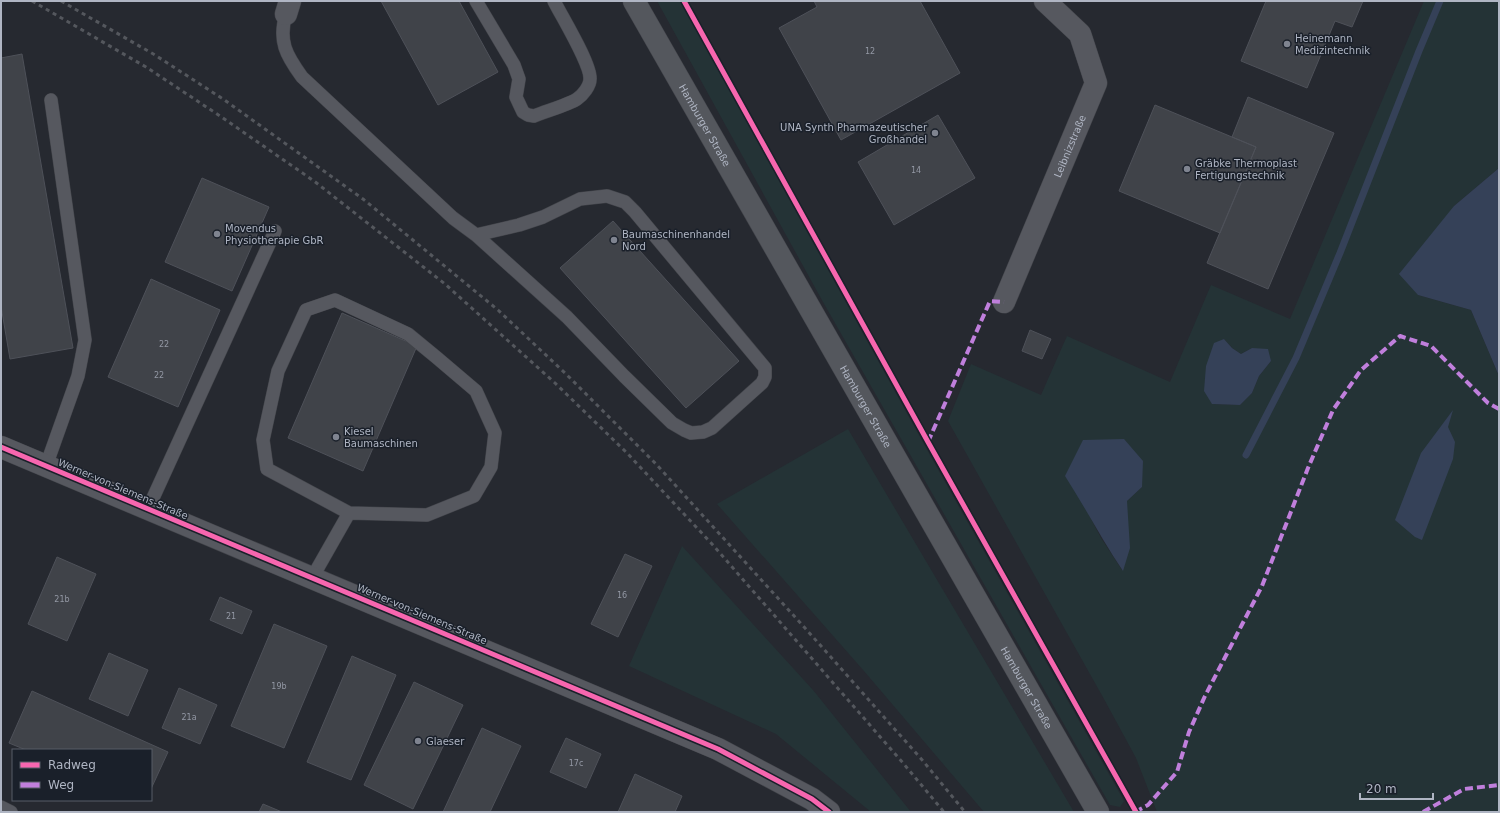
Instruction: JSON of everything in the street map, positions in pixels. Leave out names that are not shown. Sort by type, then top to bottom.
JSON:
[{"type":"main road","name":"Hamburger Straße","points":[[634,1],[1098,812]]},
{"type":"street","name":"Leibnizstraße","points":[[1004,302],[1096,83],[1080,34],[1045,1]]},
{"type":"street","name":"Werner-von-Siemens-Straße","points":[[1,447],[718,749],[812,799],[828,812]]},
{"type":"lane","points":[[476,1],[514,65],[519,79],[516,97],[523,112],[534,116],[577,99],[586,91],[590,80],[589,70],[584,59],[554,1]]},
{"type":"lane","points":[[288,7],[282,27],[284,43],[289,58],[302,77],[453,218],[476,235],[566,317],[672,423],[691,433],[698,433],[712,428],[762,383],[765,377],[765,368],[625,202],[606,196],[580,199],[544,217],[519,225],[476,235]]},
{"type":"lane","points":[[46,466],[78,376],[85,340],[51,100]]},
{"type":"lane","points":[[148,509],[275,231]]},
{"type":"lane","points":[[335,300],[408,334],[436,357],[476,391],[494,433],[491,467],[474,496],[427,515],[349,513],[267,469],[263,440],[278,371],[306,310],[335,300]]},
{"type":"lane","points":[[312,578],[349,513]]},
{"type":"lane","points":[[1,808],[11,812]]},
{"type":"shaded area","points":[[657,1],[680,1],[931,457],[1124,801],[1120,807],[1110,805],[823,302]]},
{"type":"shaded area","points":[[1424,1],[1499,1],[1499,168],[1454,206],[1418,295],[1471,310],[1499,376],[1499,812],[1157,812],[1136,758],[948,421],[971,364],[1041,395],[1067,336],[1170,382],[1211,285],[1290,319]],"holes":[[[1224,339],[1232,348],[1241,354],[1252,348],[1271,361],[1259,376],[1252,393],[1240,405],[1213,404]],[[1142,487],[1127,501],[1122,570],[1101,538],[1086,509]]]},
{"type":"shaded area","points":[[848,429],[1074,812],[984,812],[864,671],[717,504]]},
{"type":"shaded area","points":[[682,546],[813,690],[911,812],[871,812],[776,734],[629,666]]},
{"type":"water","points":[[1499,168],[1499,376],[1471,310],[1418,295],[1399,274],[1454,206]]},
{"type":"water","points":[[1224,339],[1232,348],[1241,354],[1252,348],[1268,349],[1271,361],[1259,376],[1252,393],[1240,405],[1212,404],[1204,391],[1206,366],[1214,343]]},
{"type":"water","points":[[1453,410],[1448,427],[1455,442],[1453,459],[1422,540],[1415,537],[1395,520],[1421,453]]},
{"type":"water","points":[[1124,439],[1143,461],[1142,487],[1127,501],[1130,548],[1123,571],[1065,476],[1083,440]]},
{"type":"building","points":[[381,1],[459,1],[498,72],[438,105]]},
{"type":"building","points":[[814,1],[920,1],[960,73],[841,140],[779,28],[817,7]]},
{"type":"building","name":"Heinemann Medizintechnik","points":[[1266,1],[1363,1],[1352,27],[1335,21],[1307,88],[1241,61]]},
{"type":"building","points":[[22,54],[73,348],[10,359],[1,306],[1,58]]},
{"type":"building","points":[[1248,97],[1334,133],[1268,289],[1207,263],[1256,147],[1232,137]]},
{"type":"building","name":"Gräbke Thermoplast Fertigungstechnik","points":[[1155,105],[1256,147],[1220,233],[1119,191]]},
{"type":"building","points":[[938,115],[975,178],[894,225],[858,162]]},
{"type":"building","name":"Movendus Physiotherapie GbR","points":[[202,178],[269,207],[232,291],[165,262]]},
{"type":"building","points":[[613,221],[739,361],[686,408],[560,268]]},
{"type":"building","points":[[151,279],[220,310],[178,407],[108,377]]},
{"type":"building","points":[[342,313],[417,346],[363,471],[288,438]]},
{"type":"building","points":[[1030,330],[1051,339],[1042,359],[1022,351]]},
{"type":"building","points":[[625,554],[652,566],[618,637],[591,624]]},
{"type":"building","points":[[57,557],[96,574],[67,641],[28,624]]},
{"type":"building","points":[[220,597],[252,611],[242,634],[210,620]]},
{"type":"building","points":[[274,624],[327,646],[284,748],[231,726]]},
{"type":"building","points":[[109,653],[148,670],[128,716],[89,699]]},
{"type":"building","points":[[352,656],[396,675],[351,780],[307,762]]},
{"type":"building","points":[[414,682],[463,705],[413,809],[364,785]]},
{"type":"building","points":[[179,688],[217,705],[200,744],[162,728]]},
{"type":"building","points":[[32,691],[168,752],[152,787],[152,749],[24,749],[9,743]]},
{"type":"building","points":[[482,728],[521,746],[490,812],[443,812]]},
{"type":"building","points":[[566,738],[601,754],[586,788],[550,772]]},
{"type":"building","points":[[635,774],[682,796],[675,812],[618,812]]},
{"type":"building","points":[[263,804],[282,812],[259,812]]},
{"type":"waterway","points":[[1246,455],[1296,358],[1340,253],[1440,1]]},
{"type":"railway","points":[[32,1],[146,67],[220,116],[314,181],[445,284],[555,383],[627,453],[712,544],[944,812]]},
{"type":"railway","points":[[61,1],[155,55],[223,99],[363,199],[498,310],[566,374],[656,464],[805,628],[923,761],[965,812]]},
{"type":"marked path","points":[[928,442],[990,301],[1004,302]]},
{"type":"marked path","points":[[1135,812],[1148,805],[1177,772],[1189,732],[1205,696],[1262,586],[1308,468],[1333,410],[1361,370],[1400,336],[1431,346],[1488,403],[1499,409]]},
{"type":"marked path","points":[[1423,812],[1464,789],[1499,785]]},
{"type":"cycle path","points":[[684,1],[928,442],[1136,812]]},
{"type":"cycle path","points":[[1,447],[718,749],[812,799],[829,812]]},
{"type":"place","name":"Heinemann Medizintechnik","points":[[1287,44]]},
{"type":"place","name":"UNA Synth Pharmazeutischer Großhandel","points":[[935,133]]},
{"type":"place","name":"Gräbke Thermoplast Fertigungstechnik","points":[[1187,169]]},
{"type":"place","name":"Movendus Physiotherapie GbR","points":[[217,234]]},
{"type":"place","name":"Baumaschinenhandel Nord","points":[[614,240]]},
{"type":"place","name":"Kiesel Baumaschinen","points":[[336,437]]},
{"type":"place","name":"Glaeser","points":[[418,741]]}]
